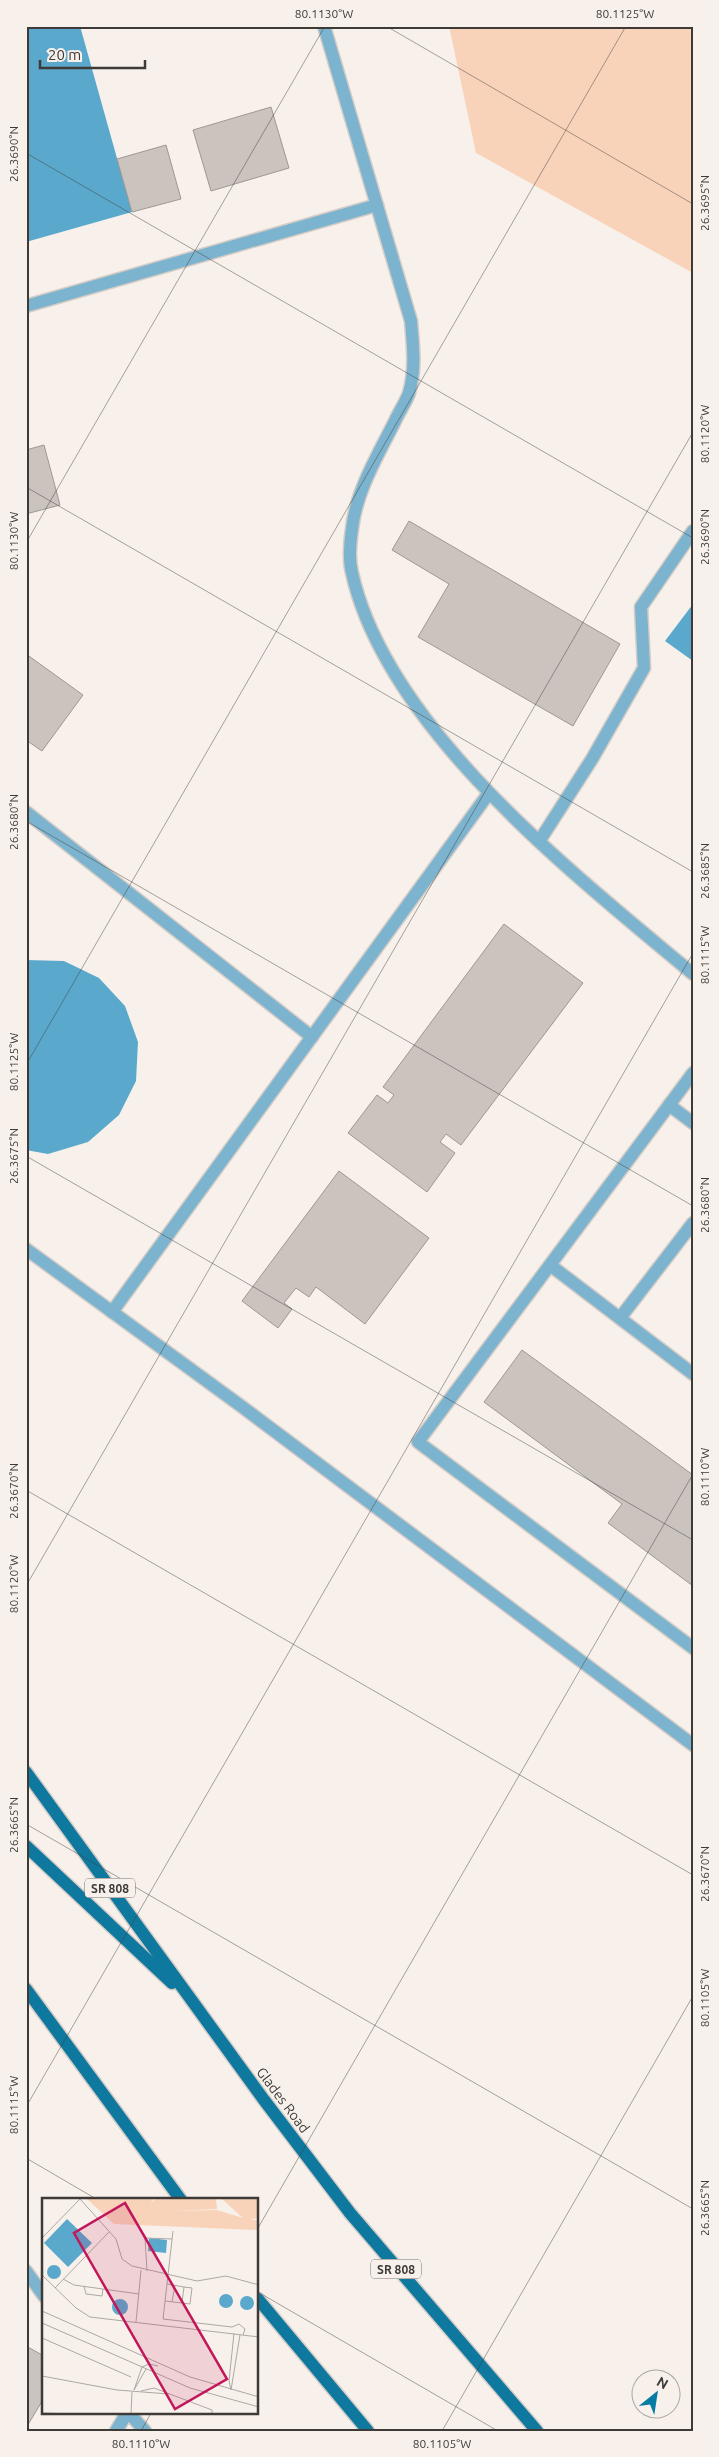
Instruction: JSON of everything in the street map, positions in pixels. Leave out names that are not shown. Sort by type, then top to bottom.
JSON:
[{"type":"main road","name":"Glades Road","points":[[26,1772],[194,2004],[350,2213],[537,2431]]},
{"type":"main road","points":[[26,1846],[194,2004]]},
{"type":"main road","points":[[26,1989],[180,2198]]},
{"type":"main road","points":[[259,2299],[368,2431]]},
{"type":"lane","points":[[324,26],[411,321],[415,360],[408,393],[364,484],[352,528],[351,572],[369,626],[412,703],[489,793],[598,894],[693,974]]},
{"type":"lane","points":[[26,306],[377,205]]},
{"type":"lane","points":[[540,840],[592,759],[644,668],[641,607],[693,531]]},
{"type":"lane","points":[[112,1312],[489,793]]},
{"type":"lane","points":[[26,812],[312,1037]]},
{"type":"lane","points":[[693,1073],[418,1442],[693,1648]]},
{"type":"lane","points":[[669,1105],[693,1123]]},
{"type":"lane","points":[[620,1318],[693,1223]]},
{"type":"lane","points":[[26,1249],[693,1744]]},
{"type":"lane","points":[[550,1265],[693,1374]]},
{"type":"lane","points":[[26,2271],[42,2293]]},
{"type":"lane","points":[[116,2431],[127,2414]]},
{"type":"lane","points":[[129,2414],[145,2431]]},
{"type":"shaded area","points":[[449,26],[693,26],[693,273],[476,153]]},
{"type":"water","points":[[26,26],[80,26],[132,212],[26,242]]},
{"type":"water","points":[[693,604],[693,661],[665,641]]},
{"type":"water","points":[[26,960],[64,961],[99,978],[125,1006],[138,1042],[136,1081],[119,1115],[88,1142],[48,1154],[26,1150]]},
{"type":"building","points":[[271,107],[289,168],[211,191],[193,130]]},
{"type":"building","points":[[166,145],[181,199],[132,212],[117,159]]},
{"type":"building","points":[[44,445],[60,505],[26,514],[26,450]]},
{"type":"building","points":[[409,521],[620,644],[573,726],[418,637],[449,584],[392,550]]},
{"type":"building","points":[[26,654],[83,695],[42,751],[26,740]]},
{"type":"building","points":[[504,924],[583,983],[461,1145],[446,1134],[440,1142],[455,1153],[427,1192],[348,1133],[377,1095],[388,1103],[394,1095],[383,1087]]},
{"type":"building","points":[[339,1171],[429,1238],[365,1324],[316,1287],[309,1297],[296,1288],[284,1303],[292,1309],[278,1328],[242,1301]]},
{"type":"building","points":[[522,1350],[693,1475],[693,1586],[608,1523],[622,1504],[484,1402]]},
{"type":"building","points":[[26,2346],[42,2355],[42,2401],[26,2428]]}]
